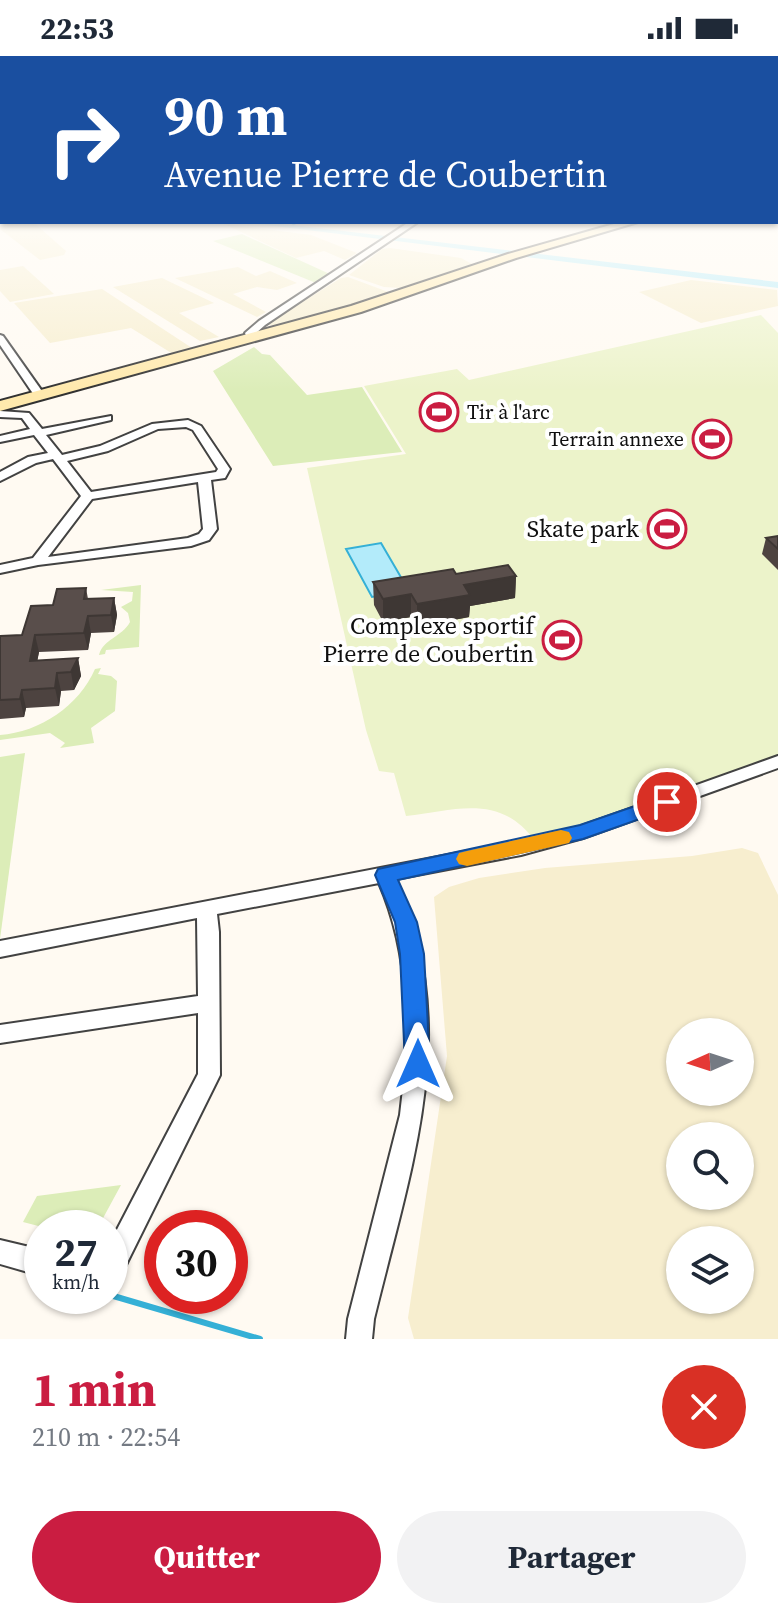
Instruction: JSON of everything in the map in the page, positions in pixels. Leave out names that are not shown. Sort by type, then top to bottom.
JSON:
[{"type":"main road","points":[[0,410],[30,405],[77,387],[384,300],[469,271]]},
{"type":"street","points":[[251,339],[250,333],[262,323],[339,271]]},
{"type":"street","points":[[0,338],[30,405],[37,432],[88,496]]},
{"type":"street","points":[[0,439],[107,418]]},
{"type":"street","points":[[0,477],[32,460],[104,449],[156,426],[188,423],[197,428],[224,469],[221,475],[88,496],[38,561]]},
{"type":"street","points":[[0,569],[204,537],[210,529],[204,477]]},
{"type":"street","points":[[0,949],[385,875],[583,832],[778,762]]},
{"type":"street","points":[[359,1339],[361,1319],[412,1115],[417,1081],[418,1023],[412,954],[406,922],[385,875]]},
{"type":"street","points":[[128,1235],[209,1075],[206,909]]},
{"type":"street","points":[[0,1034],[210,1003]]},
{"type":"street","points":[[0,1252],[24,1258]]},
{"type":"shaded area","points":[[0,271],[28,271],[54,294],[10,302],[0,291]]},
{"type":"shaded area","points":[[216,271],[246,271],[256,276],[270,271],[297,283],[277,290],[257,287],[233,294],[266,312],[257,317],[175,278]]},
{"type":"shaded area","points":[[354,271],[452,271],[401,288],[384,287],[349,275]]},
{"type":"shaded area","points":[[348,277],[391,293],[277,327],[267,324],[341,278]]},
{"type":"shaded area","points":[[162,278],[214,303],[179,313],[219,337],[200,341],[113,287]]},
{"type":"shaded area","points":[[691,280],[777,290],[778,306],[701,323],[639,292]]},
{"type":"shaded area","points":[[102,289],[192,348],[173,354],[131,328],[50,343],[14,303]]},
{"type":"shaded area","points":[[742,848],[758,853],[778,895],[778,1339],[414,1339],[408,1318],[447,1056],[434,897],[449,887],[479,878],[545,868],[692,856]]},
{"type":"green space","points":[[286,271],[323,271],[332,275],[316,283]]},
{"type":"green space","name":"Complexe sportif Pierre de Coubertin","points":[[761,315],[778,333],[778,759],[584,827],[535,841],[521,826],[492,810],[460,809],[406,816],[394,773],[379,771],[366,730],[307,468],[406,454],[364,386],[457,369],[469,380]]},
{"type":"green space","points":[[254,347],[262,354],[270,355],[307,395],[362,387],[402,452],[273,466],[213,371]]},
{"type":"green space","points":[[141,585],[139,647],[106,650],[105,654],[99,655],[104,645],[130,622],[128,613],[121,607],[132,601],[133,592],[101,590]]},
{"type":"green space","points":[[101,668],[98,674],[111,676],[117,681],[115,711],[91,728],[94,743],[60,748],[65,743],[50,733],[0,740],[0,735],[29,729],[56,715],[79,694],[95,669]]},
{"type":"green space","points":[[25,753],[0,939],[0,757]]},
{"type":"green space","points":[[121,1185],[107,1210],[29,1210],[37,1196]]},
{"type":"water","points":[[381,543],[409,591],[372,597],[346,549]]},
{"type":"building","points":[[778,536],[778,549],[766,538]]},
{"type":"building","points":[[508,565],[516,576],[464,585],[470,595],[417,604],[411,594],[383,599],[373,582],[453,569],[456,574]]},
{"type":"building","points":[[86,588],[84,599],[114,598],[111,615],[88,616],[84,633],[35,635],[30,661],[78,658],[71,672],[57,673],[55,688],[22,690],[20,699],[0,700],[0,636],[22,635],[31,606],[53,605],[57,589]]},
{"type":"waterway","points":[[659,271],[778,285]]},
{"type":"waterway","points":[[128,1300],[260,1339]]},
{"type":"slow traffic","points":[[467,859],[561,838]]},
{"type":"place","name":"Tir à l'arc","points":[[439,412]]},
{"type":"place","name":"Terrain annexe","points":[[712,439]]},
{"type":"place","name":"Skate park","points":[[667,529]]},
{"type":"place","name":"Complexe sportif Pierre de Coubertin","points":[[562,640]]},
{"type":"route","points":[[418,1064],[412,954],[406,922],[385,875],[521,848],[583,832],[667,802]]}]
